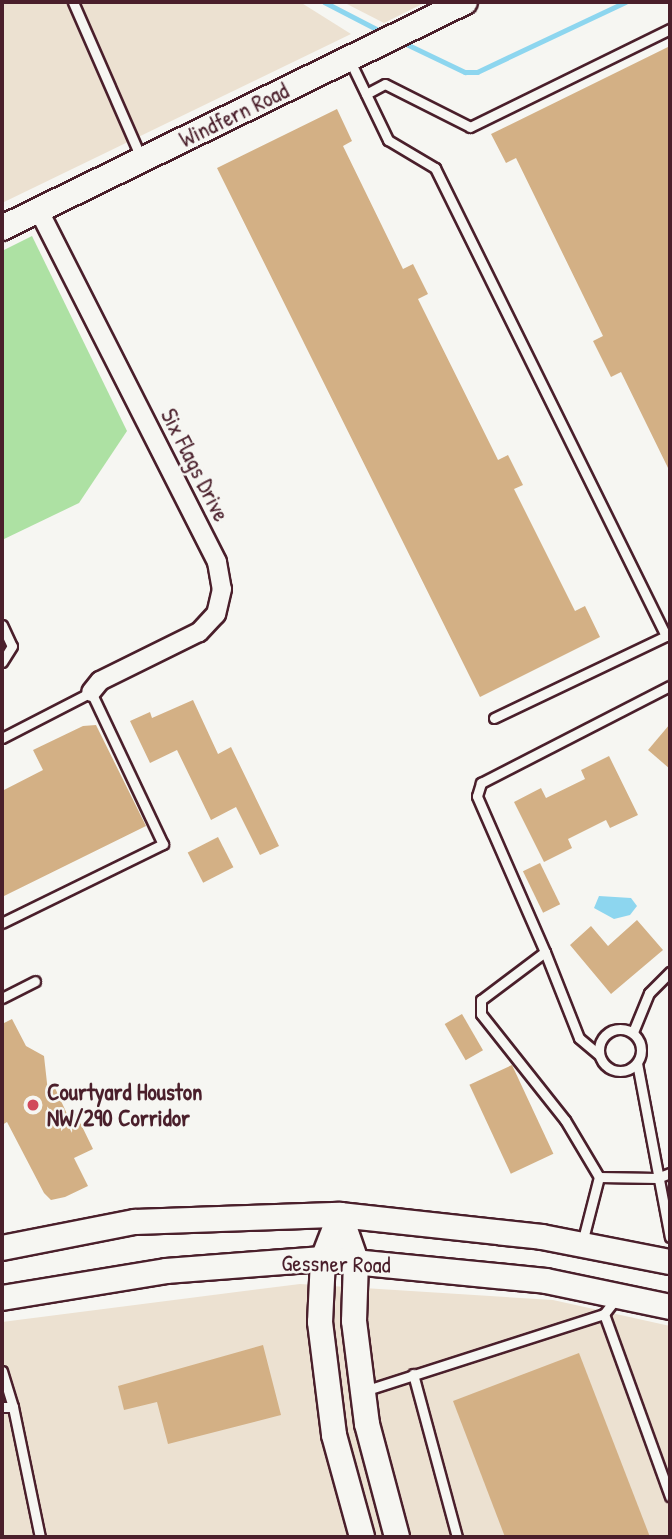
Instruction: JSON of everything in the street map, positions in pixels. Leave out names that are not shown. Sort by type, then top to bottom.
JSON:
[{"type":"main road","name":"Windfern Road","points":[[2,228],[465,2]]},
{"type":"main road","name":"Gessner Road","points":[[2,1248],[135,1222],[340,1215],[581,1245],[670,1262]]},
{"type":"main road","points":[[340,1215],[323,1259],[320,1322],[334,1434],[362,1537]]},
{"type":"main road","points":[[340,1215],[356,1261],[354,1321],[363,1392],[397,1537]]},
{"type":"main road","name":"Gessner Road","points":[[2,1298],[166,1271],[323,1259],[546,1281],[611,1305],[670,1306]]},
{"type":"street","name":"Six Flags Drive","points":[[38,209],[217,562],[222,589],[216,614],[199,632],[100,681],[91,692]]},
{"type":"lane","points":[[73,2],[142,159]]},
{"type":"lane","points":[[366,94],[385,85],[470,127],[670,29]]},
{"type":"lane","points":[[349,60],[388,140],[435,167],[668,635],[494,718]]},
{"type":"lane","points":[[2,625],[12,646],[2,662]]},
{"type":"lane","points":[[637,1063],[615,1071],[579,1038],[545,951],[483,819],[477,796],[481,783],[670,685]]},
{"type":"lane","points":[[2,738],[91,692],[163,844],[2,923]]},
{"type":"lane","points":[[545,951],[481,1000],[481,1014],[565,1120],[598,1177],[581,1245]]},
{"type":"lane","points":[[633,1032],[649,993],[670,972]]},
{"type":"lane","points":[[2,998],[35,981]]},
{"type":"lane","points":[[599,1055],[600,1042],[608,1032],[621,1028],[633,1032],[642,1047],[637,1063],[670,1237]]},
{"type":"lane","points":[[598,1177],[657,1178],[670,1173]]},
{"type":"lane","points":[[363,1392],[611,1305],[670,1496]]},
{"type":"lane","points":[[2,1371],[13,1407],[40,1537]]},
{"type":"lane","points":[[413,1374],[457,1537]]},
{"type":"lane","points":[[2,1407],[13,1407]]},
{"type":"shaded area","points":[[2,2],[300,2],[351,34],[2,203]]},
{"type":"shaded area","points":[[343,2],[426,2],[384,23]]},
{"type":"shaded area","points":[[300,1284],[553,1300],[670,1326],[670,1537],[2,1537],[2,1322]]},
{"type":"green space","points":[[32,236],[127,431],[79,503],[2,540],[2,251]]},
{"type":"water","points":[[599,896],[631,898],[637,906],[630,915],[614,919],[594,908]]},
{"type":"building","points":[[670,46],[670,472],[621,372],[611,377],[593,341],[603,336],[516,158],[506,163],[491,134]]},
{"type":"building","points":[[337,109],[352,141],[343,146],[403,269],[413,264],[428,294],[418,299],[498,460],[508,455],[523,485],[514,489],[575,611],[585,606],[600,637],[480,697],[217,168]]},
{"type":"building","points":[[193,700],[218,754],[231,747],[279,846],[260,855],[236,807],[211,820],[177,750],[150,763],[130,721],[150,712],[152,718]]},
{"type":"building","points":[[670,724],[670,769],[648,750]]},
{"type":"building","points":[[96,725],[146,826],[2,897],[2,791],[43,770],[33,750],[83,726]]},
{"type":"building","points":[[609,756],[638,815],[610,828],[606,820],[568,839],[572,848],[544,862],[514,802],[541,788],[546,798],[585,779],[581,770]]},
{"type":"building","points":[[218,837],[233,867],[203,883],[188,852]]},
{"type":"building","points":[[540,863],[560,904],[543,913],[523,871]]},
{"type":"building","points":[[637,920],[663,950],[611,994],[570,945],[591,926],[608,946]]},
{"type":"building","points":[[462,1014],[483,1050],[466,1060],[445,1024]]},
{"type":"building","name":"Courtyard Houston NW/290 Corridor","points":[[12,1019],[26,1046],[44,1056],[48,1092],[55,1088],[68,1116],[75,1112],[93,1149],[74,1158],[88,1186],[65,1197],[51,1200],[44,1193],[7,1122],[2,1125],[2,1024]]},
{"type":"building","points":[[512,1065],[553,1154],[511,1174],[469,1085]]},
{"type":"building","points":[[263,1345],[281,1415],[168,1444],[157,1402],[124,1410],[118,1386]]},
{"type":"building","points":[[579,1353],[650,1537],[505,1537],[453,1401]]},
{"type":"waterway","points":[[324,2],[384,33]]},
{"type":"waterway","points":[[402,42],[465,72],[477,72],[625,2]]},
{"type":"place","name":"Courtyard Houston NW/290 Corridor","points":[[33,1105]]}]
